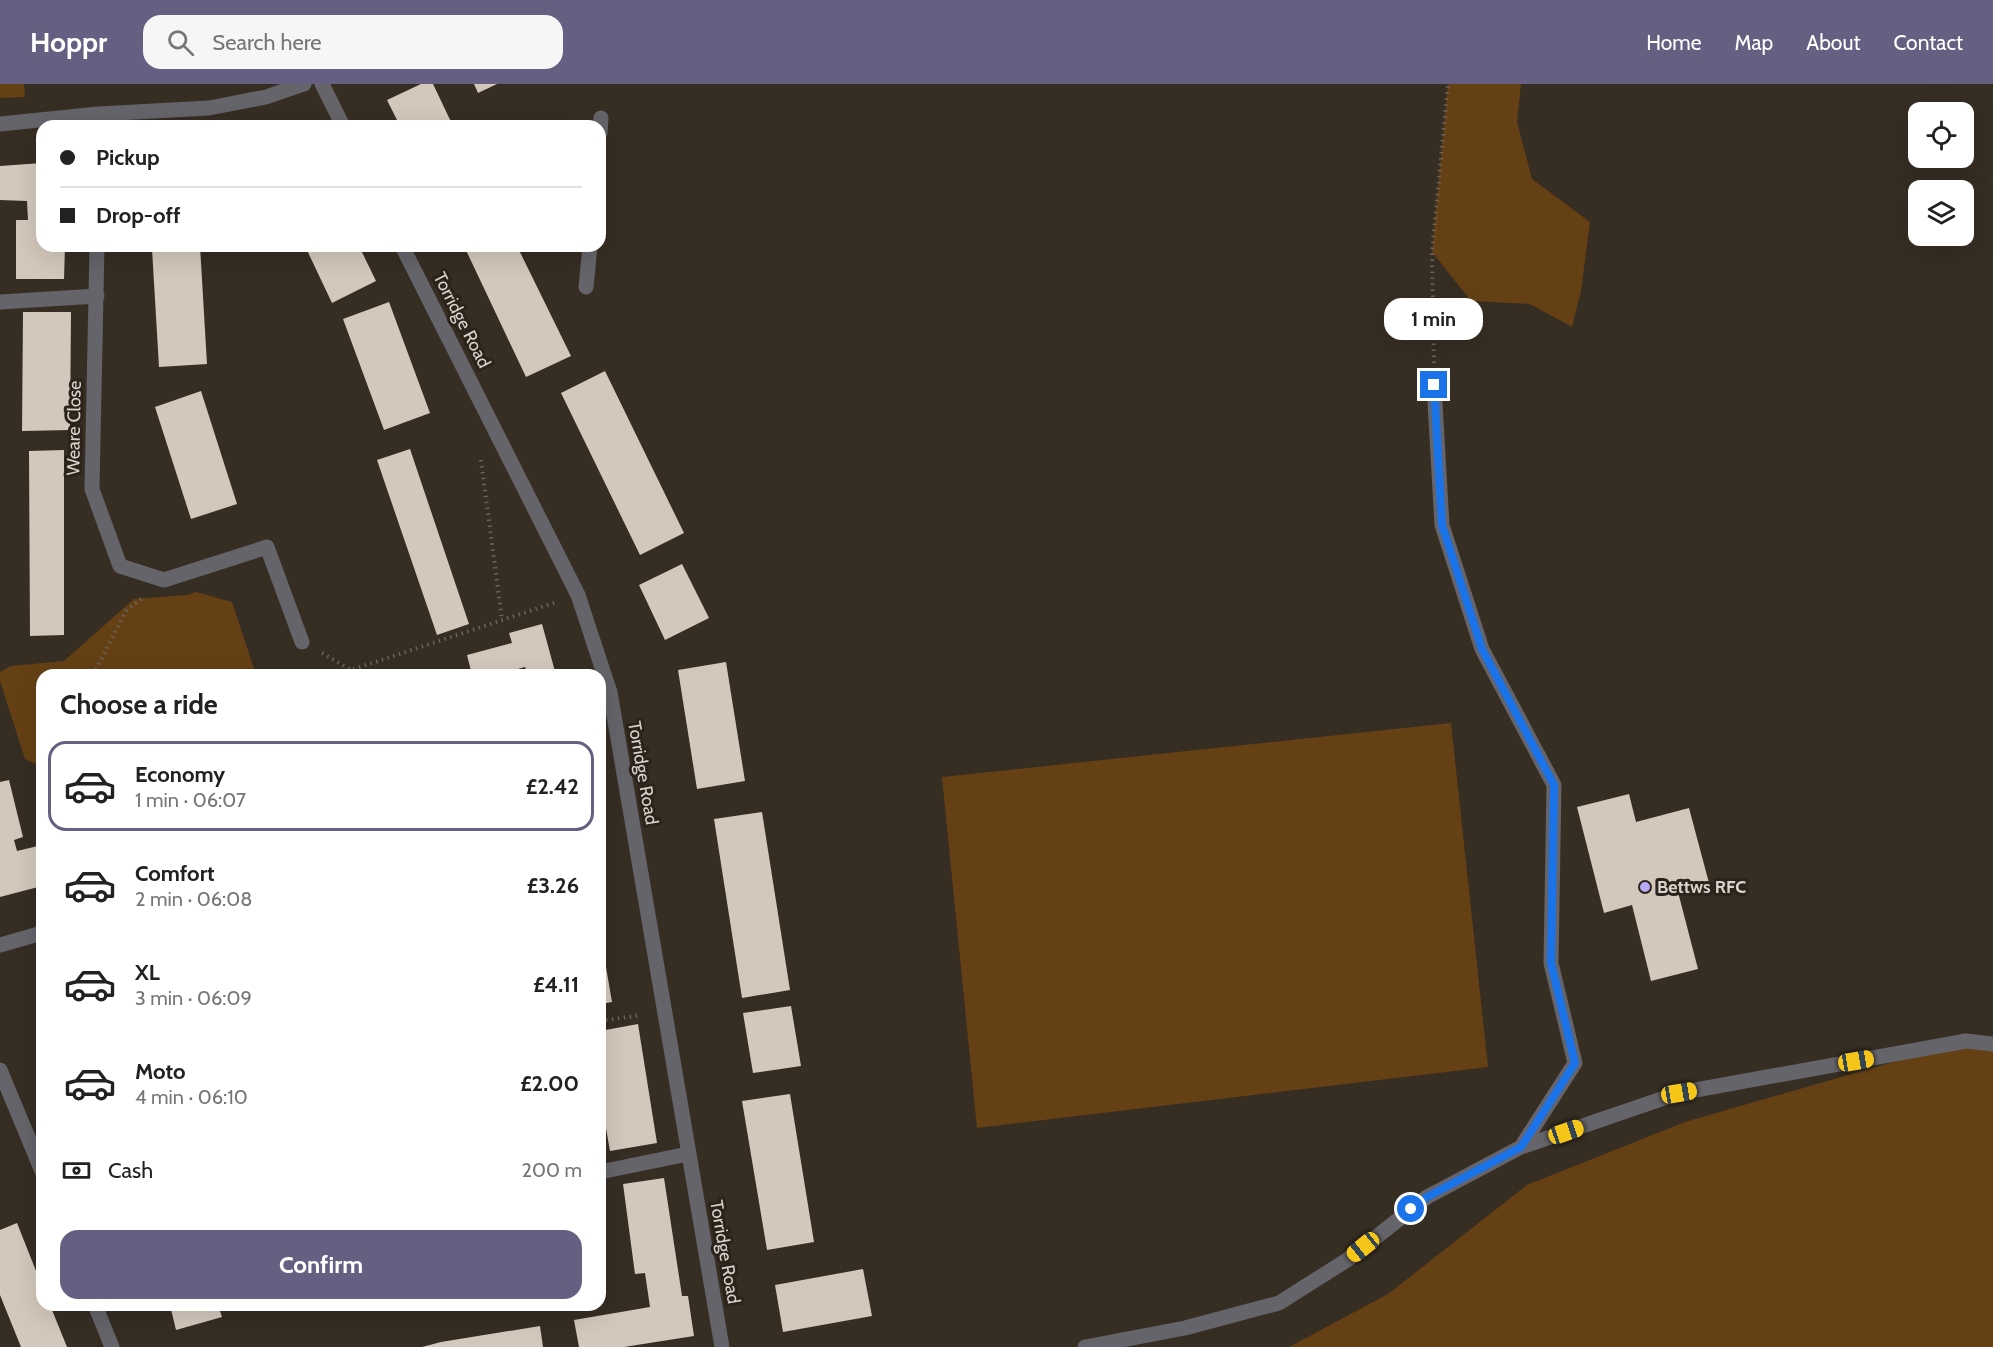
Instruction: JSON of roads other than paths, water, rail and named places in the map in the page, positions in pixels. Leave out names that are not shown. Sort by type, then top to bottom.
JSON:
[{"type":"street","points":[[98,120],[209,108],[266,97],[304,84]]},
{"type":"street","points":[[322,84],[340,120]]},
{"type":"street","points":[[0,124],[36,123]]},
{"type":"street","name":"Weare Close","points":[[97,252],[92,489],[120,566],[164,580],[267,547],[302,642]]},
{"type":"street","name":"Torridge Road","points":[[408,252],[578,595],[602,669]]},
{"type":"street","points":[[586,287],[589,252]]},
{"type":"street","points":[[0,302],[97,296]]},
{"type":"street","points":[[1434,385],[1442,525],[1482,649],[1554,785],[1551,963],[1575,1063],[1521,1147]]},
{"type":"street","name":"Torridge Road","points":[[606,680],[610,692],[722,1347]]},
{"type":"street","points":[[0,945],[36,935]]},
{"type":"street","points":[[1085,1347],[1185,1328],[1279,1303],[1347,1260],[1427,1197],[1521,1147],[1679,1093],[1966,1041],[1993,1044]]},
{"type":"street","points":[[0,1070],[36,1157]]},
{"type":"street","points":[[606,1172],[688,1154]]},
{"type":"street","points":[[97,1311],[111,1347]]},
{"type":"place","name":"Bettws RFC","points":[[1645,887]]}]
